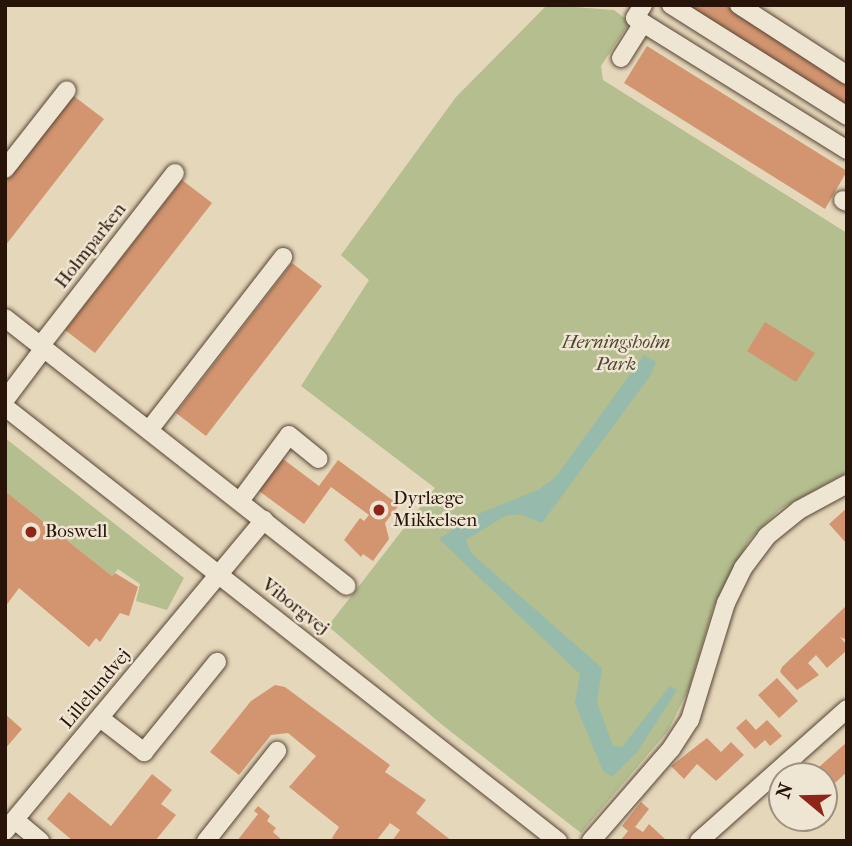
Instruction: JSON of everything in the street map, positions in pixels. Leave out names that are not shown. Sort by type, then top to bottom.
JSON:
[{"type":"street","points":[[671,5],[847,116]]},
{"type":"street","points":[[740,5],[847,75]]},
{"type":"street","points":[[621,58],[643,14],[847,150]]},
{"type":"street","points":[[5,169],[67,90]]},
{"type":"street","name":"Holmparken","points":[[5,400],[42,347],[175,173]]},
{"type":"street","points":[[149,430],[283,257]]},
{"type":"street","points":[[5,318],[347,586]]},
{"type":"street","name":"Viborgvej","points":[[5,407],[558,841]]},
{"type":"street","points":[[240,501],[289,435],[319,459]]},
{"type":"street","points":[[591,841],[671,749],[690,719],[726,603],[743,568],[767,536],[799,510],[847,484]]},
{"type":"street","points":[[219,574],[264,520]]},
{"type":"street","name":"Lillelundvej","points":[[10,825],[219,574]]},
{"type":"street","points":[[100,718],[144,752],[217,662]]},
{"type":"street","points":[[699,841],[847,709]]},
{"type":"street","points":[[206,841],[277,751]]},
{"type":"street","points":[[10,825],[40,841]]},
{"type":"green space","name":"Herningsholm Park","points":[[547,5],[614,10],[630,22],[601,66],[603,80],[847,233],[847,472],[779,510],[749,540],[714,605],[689,688],[668,731],[581,833],[441,724],[328,626],[435,488],[301,386],[369,280],[341,255],[456,97]]},
{"type":"green space","points":[[5,438],[184,578],[167,610],[136,601],[140,584],[118,569],[112,576],[5,491]]},
{"type":"shaded area","points":[[644,355],[656,362],[650,376],[542,523],[520,514],[505,516],[466,540],[472,554],[602,668],[597,702],[613,746],[622,747],[670,686],[677,690],[638,751],[612,777],[603,771],[575,703],[580,674],[439,539],[471,517],[538,490],[555,478]]},
{"type":"building","points":[[686,5],[725,5],[847,82],[847,106]]},
{"type":"building","points":[[647,46],[847,171],[825,209],[624,83]]},
{"type":"building","points":[[71,94],[104,119],[5,246],[5,180]]},
{"type":"building","points":[[182,180],[212,203],[95,353],[65,330]]},
{"type":"building","points":[[292,263],[322,286],[206,436],[176,413]]},
{"type":"building","points":[[765,322],[815,353],[796,382],[747,351]]},
{"type":"building","name":"Dyrlæge Mikkelsen","points":[[283,459],[319,486],[338,460],[399,505],[385,523],[389,539],[373,561],[363,554],[361,557],[344,540],[360,518],[364,521],[369,515],[331,487],[304,524],[259,491]]},
{"type":"building","name":"Boswell","points":[[5,491],[112,576],[115,573],[138,587],[129,616],[120,613],[100,642],[96,638],[89,647],[19,588],[5,607]]},
{"type":"building","points":[[847,508],[847,544],[829,524]]},
{"type":"building","points":[[847,605],[847,640],[840,637],[847,645],[845,652],[827,668],[816,655],[808,663],[819,675],[797,690],[780,672],[782,667]]},
{"type":"building","points":[[777,678],[798,701],[779,718],[758,695]]},
{"type":"building","points":[[275,685],[285,687],[390,765],[385,772],[426,800],[416,813],[452,841],[392,841],[400,830],[390,823],[376,841],[335,841],[332,838],[339,827],[289,787],[316,756],[288,733],[271,735],[239,775],[210,752],[251,701]]},
{"type":"building","points":[[5,714],[22,729],[5,749]]},
{"type":"building","points":[[746,719],[756,730],[767,720],[782,736],[770,746],[765,740],[755,749],[736,728]]},
{"type":"building","points":[[707,738],[721,752],[731,742],[744,755],[716,781],[697,764],[684,779],[671,766]]},
{"type":"building","points":[[847,742],[847,772],[838,780],[838,762],[825,762]]},
{"type":"building","points":[[152,774],[172,790],[161,804],[176,815],[155,841],[73,841],[47,819],[69,792],[111,826]]},
{"type":"building","points":[[641,802],[649,809],[635,827],[643,832],[649,824],[667,841],[620,841],[628,831],[622,826]]},
{"type":"building","points":[[258,806],[270,816],[267,821],[276,828],[273,832],[283,841],[237,841],[258,814],[254,811]]},
{"type":"place","name":"Dyrlæge Mikkelsen","points":[[379,510]]},
{"type":"place","name":"Boswell","points":[[31,532]]}]
